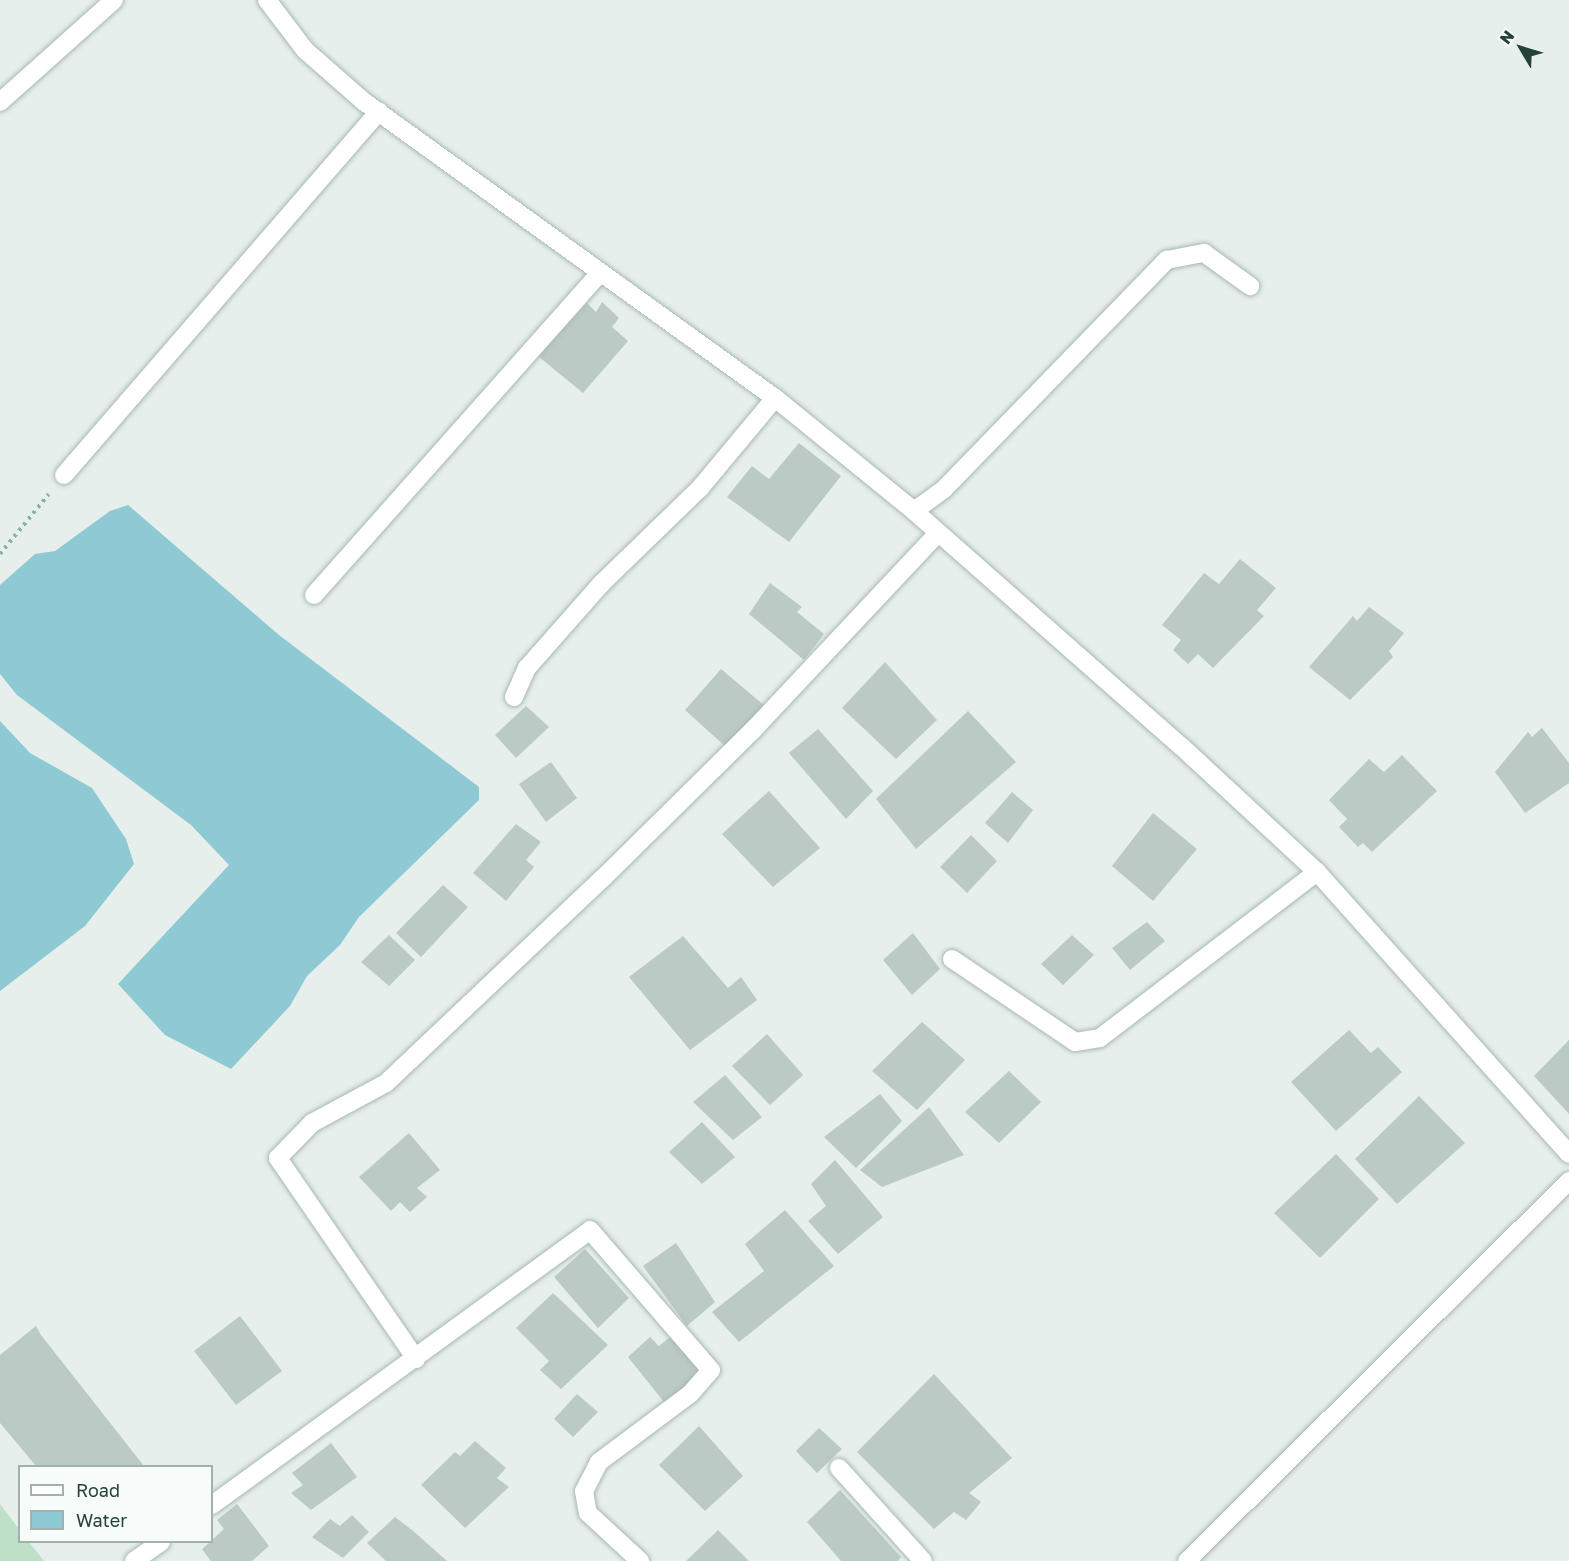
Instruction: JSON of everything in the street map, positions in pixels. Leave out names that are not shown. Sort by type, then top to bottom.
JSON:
[{"type":"street","points":[[0,102],[114,0]]},
{"type":"street","points":[[267,0],[305,50],[379,111],[775,398],[914,511],[936,535],[1317,872],[1569,1154]]},
{"type":"street","points":[[64,474],[379,111]]},
{"type":"street","points":[[914,511],[944,489],[1167,260],[1204,253],[1250,286]]},
{"type":"street","points":[[314,595],[600,273]]},
{"type":"street","points":[[514,697],[527,668],[602,583],[700,488],[775,398]]},
{"type":"street","points":[[416,1359],[278,1158],[312,1123],[386,1083],[753,730],[936,535]]},
{"type":"street","points":[[952,959],[1076,1042],[1100,1038],[1317,872]]},
{"type":"street","points":[[1187,1561],[1569,1181]]},
{"type":"street","points":[[213,1504],[416,1359],[590,1230],[711,1370],[690,1394],[599,1462],[584,1491],[588,1513],[640,1561]]},
{"type":"street","points":[[839,1468],[923,1561]]},
{"type":"street","points":[[134,1561],[161,1543]]},
{"type":"path","points":[[0,554],[64,474]]},
{"type":"green space","points":[[0,1504],[18,1528],[18,1543],[30,1543],[44,1561],[0,1561]]},
{"type":"water","points":[[128,505],[279,635],[479,787],[479,800],[359,917],[340,945],[307,976],[290,1006],[231,1069],[165,1035],[118,984],[229,865],[191,825],[17,695],[0,674],[0,585],[35,554],[55,551],[110,511]]},
{"type":"water","points":[[0,721],[30,753],[92,788],[126,839],[134,864],[85,926],[0,991]]},
{"type":"building","points":[[602,302],[619,318],[612,327],[628,341],[583,393],[538,356],[587,303],[596,312]]},
{"type":"building","points":[[799,443],[841,476],[789,542],[727,497],[752,466],[769,479]]},
{"type":"building","points":[[1240,559],[1276,588],[1257,610],[1264,616],[1213,668],[1198,654],[1188,664],[1173,650],[1181,640],[1162,625],[1204,573],[1219,584]]},
{"type":"building","points":[[770,583],[802,607],[797,612],[824,634],[804,660],[749,614]]},
{"type":"building","points":[[1369,607],[1404,633],[1389,651],[1393,657],[1350,700],[1309,667],[1353,616],[1357,621]]},
{"type":"building","points":[[885,662],[937,720],[896,759],[842,708]]},
{"type":"building","points":[[721,669],[765,706],[726,747],[685,710]]},
{"type":"building","points":[[526,706],[549,727],[516,758],[495,735]]},
{"type":"building","points":[[968,711],[1016,762],[916,849],[876,799]]},
{"type":"building","points":[[1542,728],[1569,763],[1569,783],[1525,813],[1495,772],[1528,732],[1532,737]]},
{"type":"building","points":[[818,729],[873,791],[846,819],[789,753]]},
{"type":"building","points":[[1402,755],[1437,791],[1372,852],[1363,843],[1358,847],[1339,827],[1347,819],[1329,800],[1369,759],[1384,772]]},
{"type":"building","points":[[551,762],[577,798],[546,822],[519,784]]},
{"type":"building","points":[[769,791],[820,848],[773,887],[722,834]]},
{"type":"building","points":[[1012,792],[1033,810],[1008,843],[985,823]]},
{"type":"building","points":[[1153,813],[1197,849],[1153,901],[1112,866]]},
{"type":"building","points":[[516,824],[541,842],[526,860],[534,867],[506,901],[473,873]]},
{"type":"building","points":[[971,835],[997,861],[967,893],[940,867]]},
{"type":"building","points":[[443,885],[468,907],[421,957],[396,933]]},
{"type":"building","points":[[1147,922],[1165,941],[1130,970],[1112,948]]},
{"type":"building","points":[[913,933],[940,969],[912,995],[883,960]]},
{"type":"building","points":[[389,935],[415,960],[389,986],[361,962]]},
{"type":"building","points":[[1072,935],[1094,955],[1063,985],[1041,964]]},
{"type":"building","points":[[683,936],[728,988],[741,977],[757,1000],[690,1050],[629,977]]},
{"type":"building","points":[[922,1022],[965,1060],[917,1110],[872,1071]]},
{"type":"building","points":[[1349,1030],[1371,1053],[1378,1047],[1402,1072],[1336,1131],[1291,1082]]},
{"type":"building","points":[[767,1034],[803,1075],[770,1105],[732,1066]]},
{"type":"building","points":[[1569,1040],[1569,1114],[1534,1076]]},
{"type":"building","points":[[1009,1071],[1041,1102],[999,1143],[965,1112]]},
{"type":"building","points":[[725,1075],[762,1117],[733,1140],[693,1102]]},
{"type":"building","points":[[880,1094],[902,1121],[856,1168],[824,1137]]},
{"type":"building","points":[[1419,1096],[1465,1143],[1397,1204],[1355,1159]]},
{"type":"building","points":[[929,1107],[964,1155],[882,1187],[860,1170]]},
{"type":"building","points":[[702,1122],[735,1157],[702,1184],[669,1152]]},
{"type":"building","points":[[409,1133],[440,1170],[417,1188],[427,1197],[410,1212],[400,1202],[391,1211],[359,1177]]},
{"type":"building","points":[[1336,1154],[1379,1199],[1320,1258],[1274,1213]]},
{"type":"building","points":[[835,1160],[883,1217],[838,1254],[808,1221],[826,1206],[811,1184]]},
{"type":"building","points":[[785,1210],[834,1266],[739,1342],[712,1312],[764,1271],[745,1244]]},
{"type":"building","points":[[676,1243],[715,1302],[687,1326],[643,1266]]},
{"type":"building","points":[[585,1249],[629,1298],[598,1328],[554,1277]]},
{"type":"building","points":[[553,1293],[608,1345],[561,1389],[540,1370],[549,1361],[516,1328]]},
{"type":"building","points":[[240,1316],[282,1371],[236,1405],[194,1351]]},
{"type":"building","points":[[36,1326],[143,1465],[35,1465],[0,1423],[0,1355]]},
{"type":"building","points":[[650,1337],[659,1346],[670,1337],[703,1374],[668,1407],[628,1357]]},
{"type":"building","points":[[934,1374],[1012,1458],[969,1493],[981,1502],[966,1520],[954,1512],[934,1529],[857,1452]]},
{"type":"building","points":[[577,1394],[598,1412],[573,1437],[554,1419]]},
{"type":"building","points":[[699,1426],[743,1476],[705,1511],[659,1465]]},
{"type":"building","points":[[819,1428],[842,1449],[817,1473],[796,1451]]},
{"type":"building","points":[[475,1441],[506,1468],[497,1478],[509,1487],[465,1528],[421,1485],[455,1452],[460,1456]]},
{"type":"building","points":[[331,1443],[357,1477],[311,1510],[291,1493],[303,1485],[292,1473]]},
{"type":"building","points":[[840,1490],[901,1557],[898,1561],[841,1561],[807,1522]]},
{"type":"building","points":[[237,1504],[269,1546],[252,1561],[211,1561],[202,1549],[209,1543],[213,1543],[213,1539],[224,1529],[217,1520]]},
{"type":"building","points":[[352,1515],[369,1532],[343,1558],[312,1537],[330,1519],[340,1526]]},
{"type":"building","points":[[395,1517],[447,1561],[386,1561],[367,1543]]},
{"type":"building","points":[[718,1530],[749,1561],[686,1561]]}]
